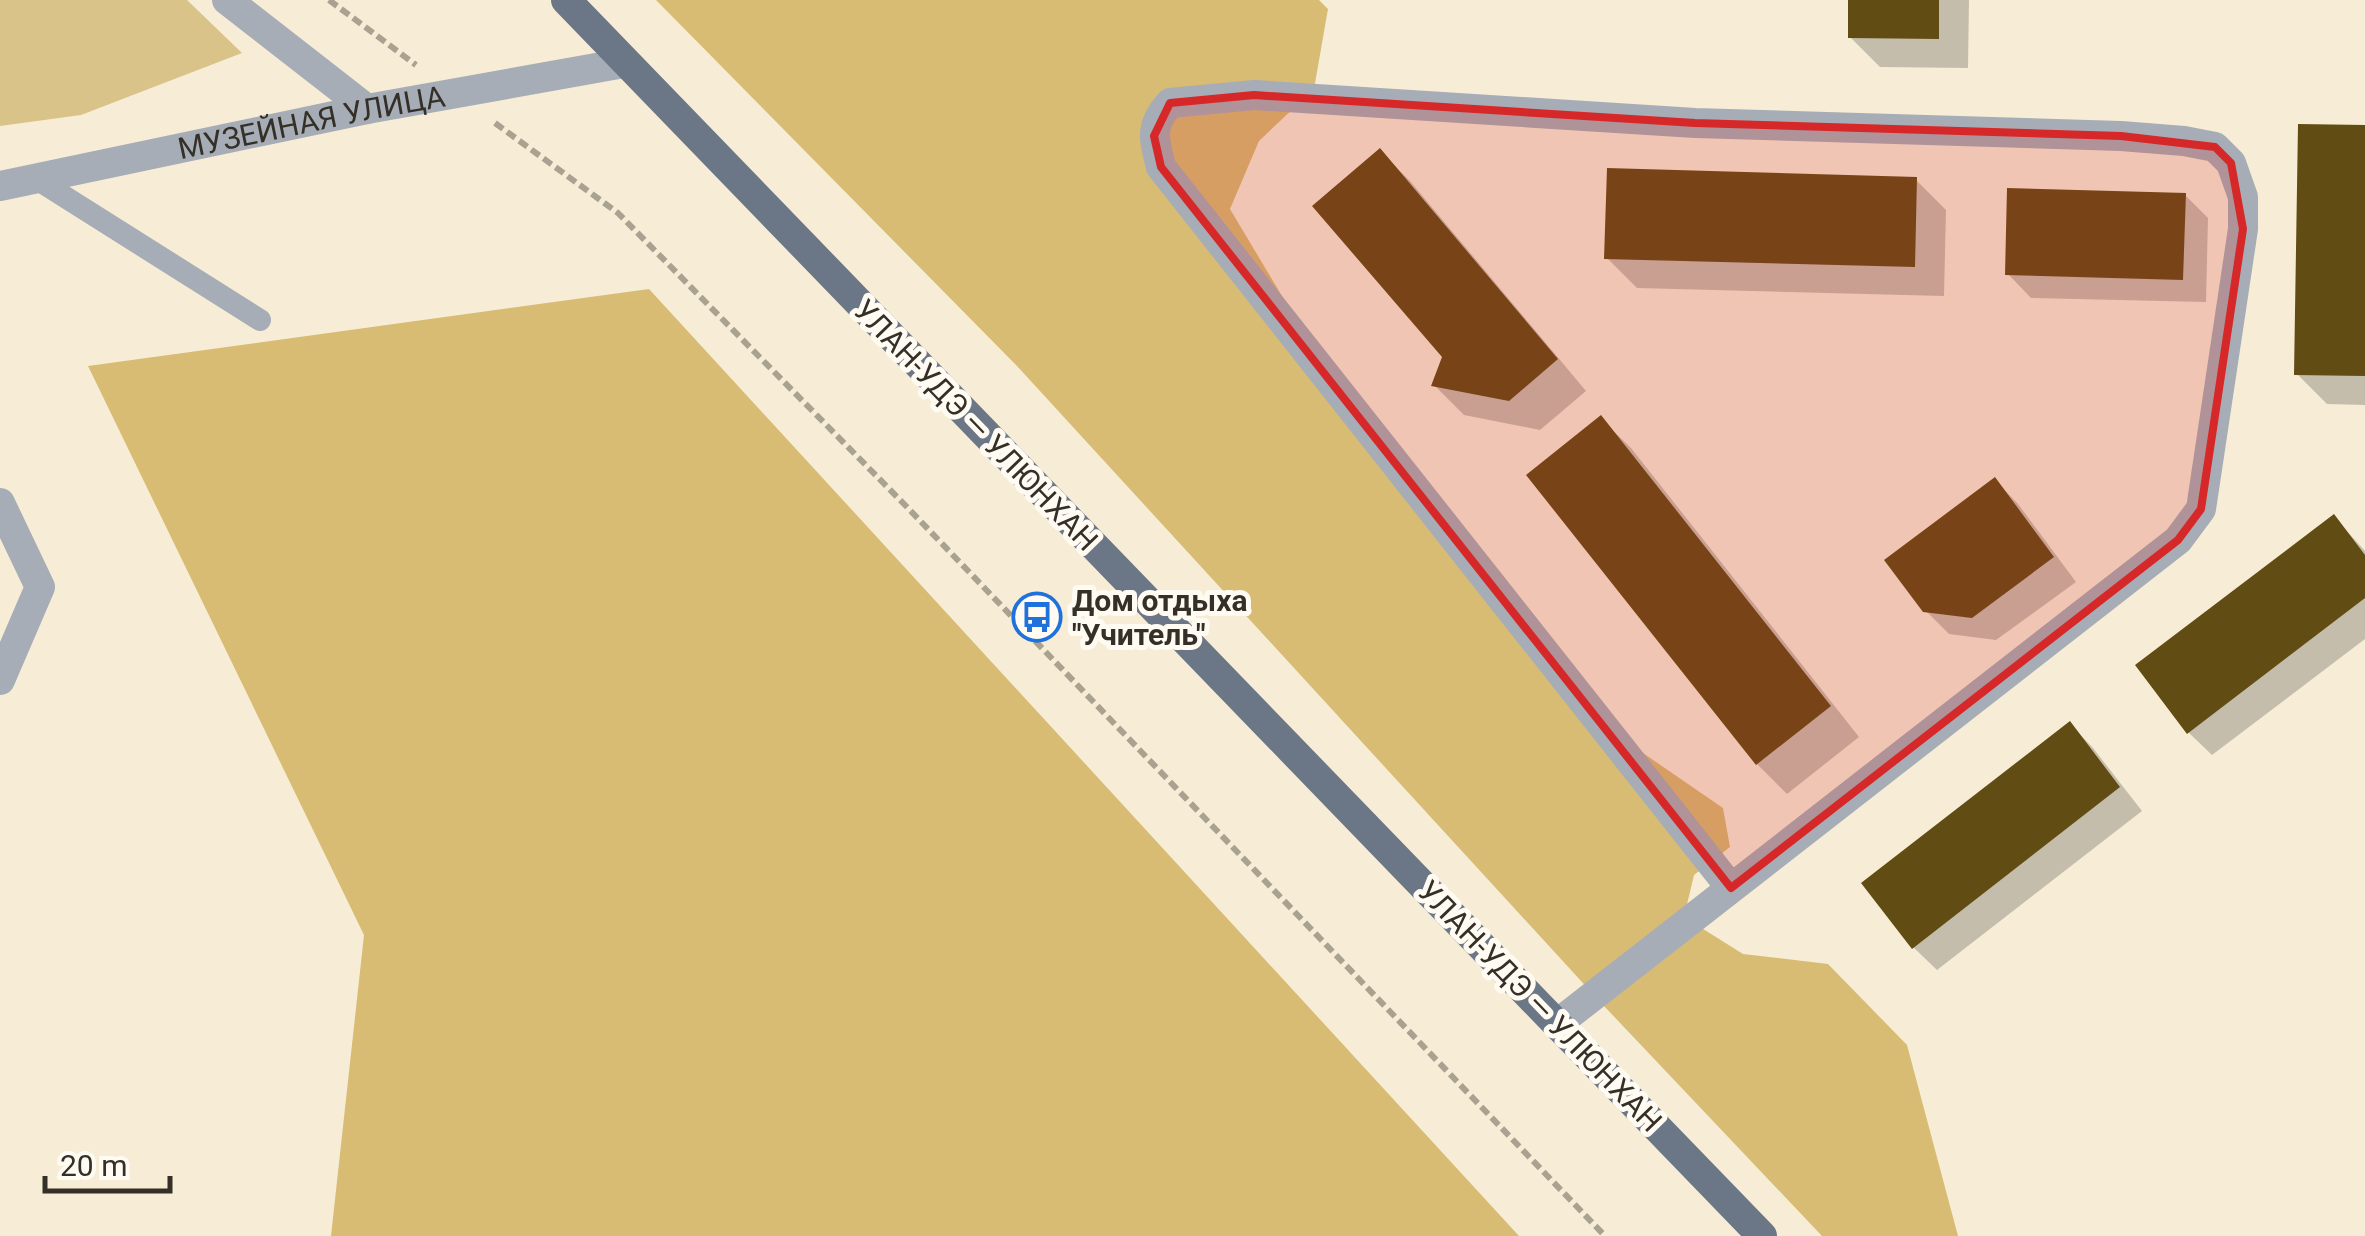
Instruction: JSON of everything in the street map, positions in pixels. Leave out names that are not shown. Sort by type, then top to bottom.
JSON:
[{"type":"main road","name":"УЛАН-УДЭ — УЛЮНХАН","points":[[566,0],[1762,1236]]},
{"type":"street","points":[[227,0],[367,110]]},
{"type":"street","name":"МУЗЕЙНАЯ УЛИЦА","points":[[0,186],[367,110],[624,63]]},
{"type":"street","points":[[1557,1024],[2178,540],[2201,509],[2243,229],[2243,197],[2231,162],[2214,147],[2121,136],[1695,124],[1254,95],[1170,103],[1158,116],[1154,136],[1161,167],[1731,888]]},
{"type":"street","points":[[0,503],[40,587],[0,680]]},
{"type":"lane","points":[[36,178],[260,320]]},
{"type":"path","points":[[328,0],[618,213],[905,505],[1604,1236]]},
{"type":"highlighted area","points":[[1254,95],[1695,123],[2121,136],[2215,147],[2231,163],[2243,229],[2201,509],[2178,540],[1731,888],[1161,167],[1154,136],[1170,103]]},
{"type":"shaded area","points":[[0,0],[187,0],[242,53],[81,115],[0,126]]},
{"type":"shaded area","points":[[656,0],[1319,0],[1328,9],[1314,89],[1259,141],[1230,209],[1310,343],[1608,729],[1723,808],[1730,847],[1694,875],[1684,917],[1743,954],[1828,964],[1907,1045],[1958,1236],[1822,1236],[1604,1006],[1017,366]]},
{"type":"shaded area","points":[[649,289],[1519,1236],[331,1236],[364,935],[88,366]]},
{"type":"building","points":[[1848,0],[1939,0],[1939,39],[1848,38]]},
{"type":"building","points":[[2298,124],[2365,125],[2365,376],[2294,375]]},
{"type":"building","points":[[1380,148],[1558,359],[1509,401],[1431,386],[1442,357],[1312,206]]},
{"type":"building","points":[[1607,168],[1917,177],[1915,267],[1604,259]]},
{"type":"building","points":[[2007,188],[2186,193],[2183,280],[2005,275]]},
{"type":"building","points":[[1601,415],[1831,706],[1756,765],[1526,475]]},
{"type":"building","points":[[1995,477],[2054,557],[1972,618],[1923,612],[1884,560]]},
{"type":"building","points":[[2334,514],[2365,555],[2365,598],[2187,734],[2135,665]]},
{"type":"building","points":[[2070,721],[2120,787],[1912,949],[1861,883]]},
{"type":"place","name":"Дом отдыха \"Учитель\"","points":[[1037,617]]}]
